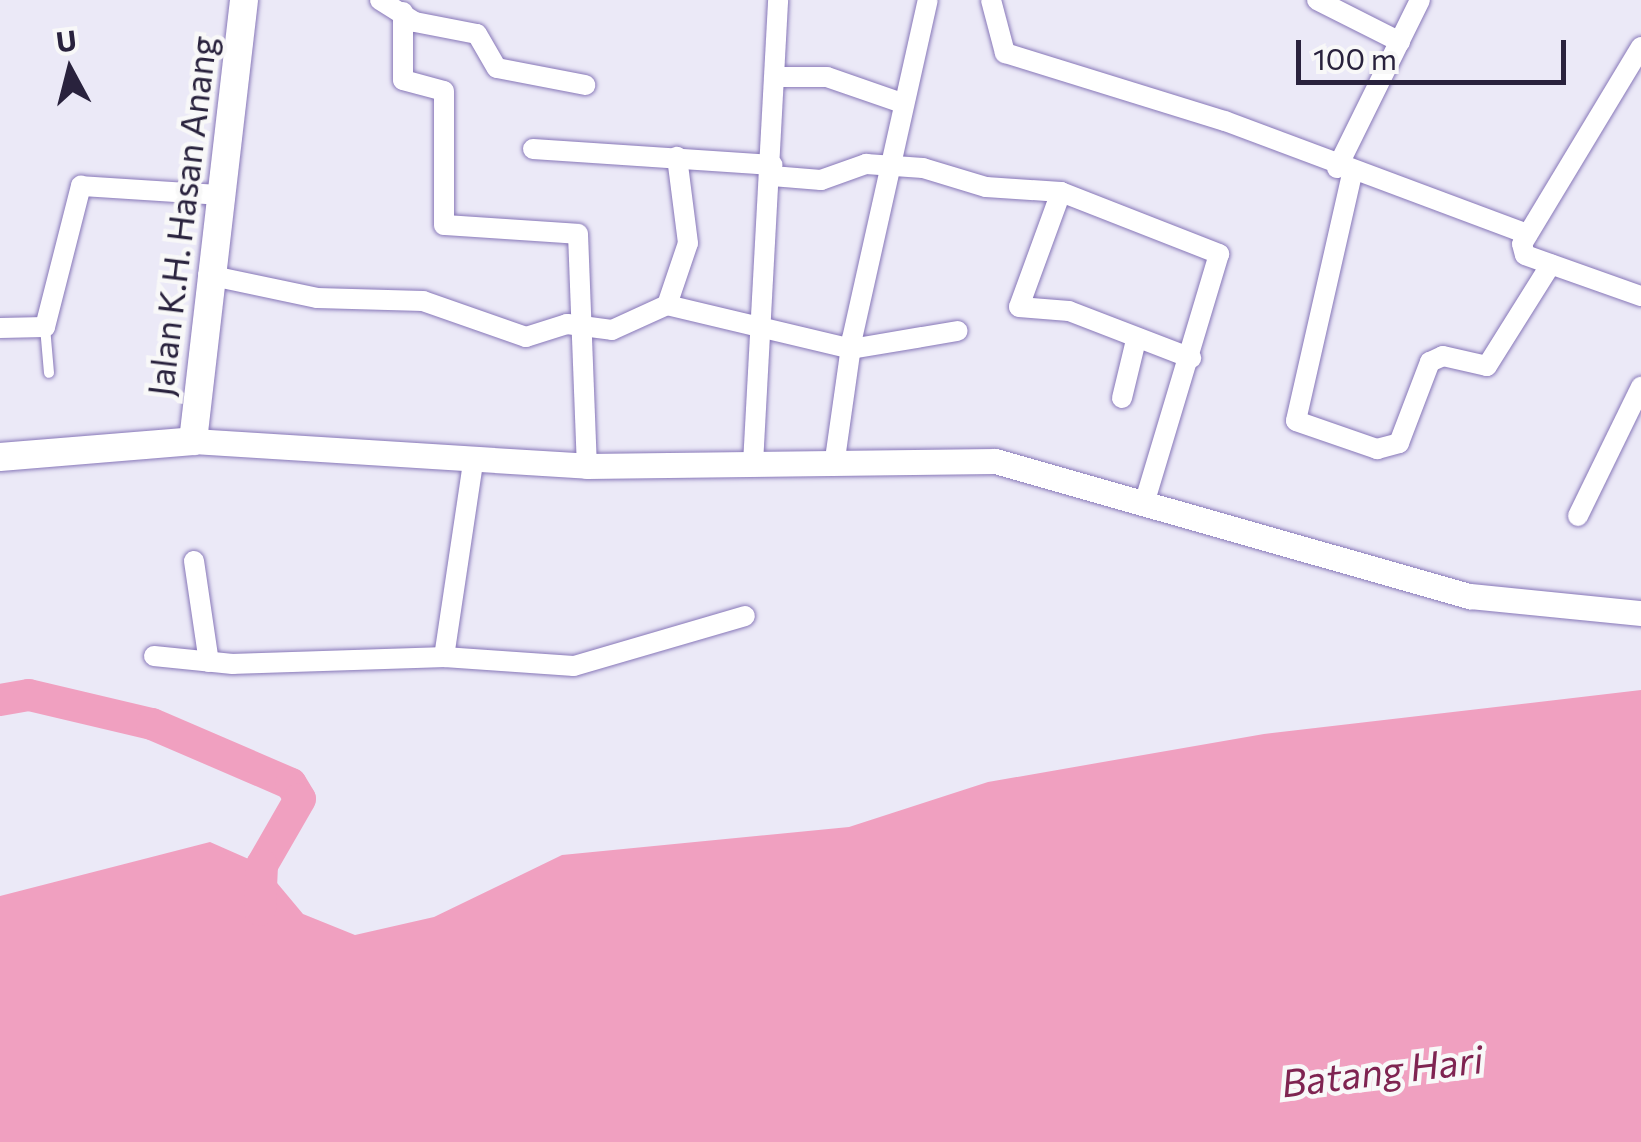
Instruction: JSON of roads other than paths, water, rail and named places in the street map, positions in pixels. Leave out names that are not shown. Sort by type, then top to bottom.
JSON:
[{"type":"main road","name":"Jalan K.H. Hasan Anang","points":[[192,441],[208,275],[244,0]]},
{"type":"main road","points":[[0,456],[192,441]]},
{"type":"street","points":[[380,0],[403,12],[477,34],[497,68],[584,85]]},
{"type":"street","points":[[752,464],[754,324],[772,171],[778,0]]},
{"type":"street","points":[[835,459],[851,349],[902,103],[928,0]]},
{"type":"street","points":[[991,0],[1005,54],[1226,121],[1344,171],[1528,234]]},
{"type":"street","points":[[1317,0],[1400,42]]},
{"type":"street","points":[[1420,0],[1344,171],[1296,421],[1377,449],[1399,442],[1430,362],[1487,366],[1551,264]]},
{"type":"street","points":[[403,12],[400,74],[444,91],[444,225],[571,228],[581,243],[587,466]]},
{"type":"street","points":[[1641,48],[1528,234],[1525,255],[1641,296]]},
{"type":"street","points":[[775,78],[827,76],[902,103]]},
{"type":"street","points":[[534,150],[677,157],[821,180],[856,166],[891,166],[1061,192],[1219,254],[1191,358],[1144,501]]},
{"type":"street","points":[[667,304],[688,243],[677,157]]},
{"type":"street","points":[[0,328],[46,327],[82,186],[220,195]]},
{"type":"street","points":[[1061,192],[1019,307],[1069,311],[1191,358]]},
{"type":"street","points":[[208,275],[317,298],[423,301],[526,336],[582,326],[612,330],[667,304],[851,349],[957,331]]},
{"type":"street","points":[[1122,398],[1136,340]]},
{"type":"street","points":[[1578,516],[1620,420],[1641,387]]},
{"type":"street","points":[[1620,420],[1641,431]]},
{"type":"street","points":[[192,441],[473,462],[587,466],[835,459],[995,461],[1470,596],[1641,613]]},
{"type":"street","points":[[444,657],[473,462]]},
{"type":"street","points":[[194,561],[209,662]]},
{"type":"street","points":[[154,656],[209,662],[444,657],[574,666],[745,616]]},
{"type":"lane","points":[[46,327],[49,373]]},
{"type":"water","name":"Batang Hari","points":[[1641,690],[1641,1142],[0,1142],[0,896],[210,842],[262,865],[303,914],[355,935],[434,917],[562,855],[849,827],[988,782],[1264,734]]},
{"type":"waterway","points":[[0,700],[29,695],[152,724],[291,784],[300,799],[262,865],[260,910]]}]
